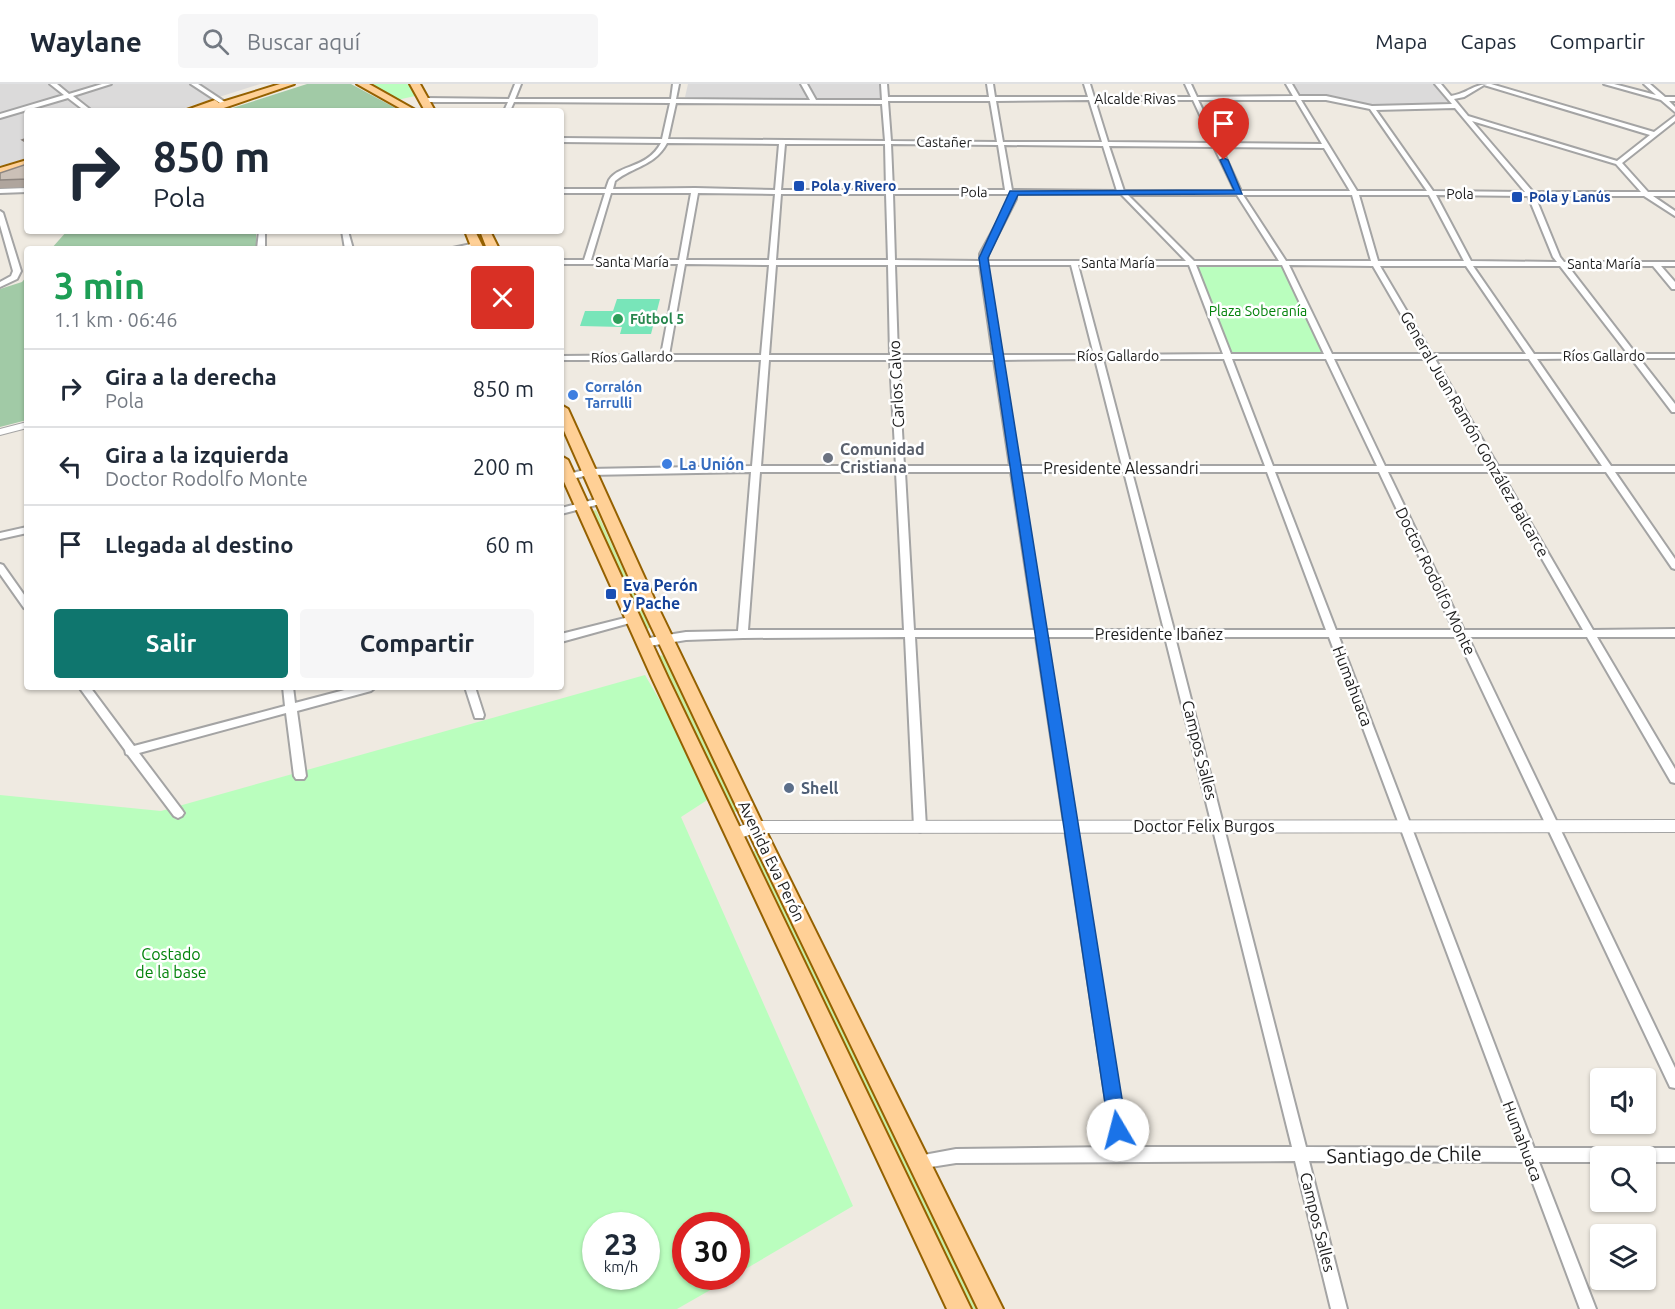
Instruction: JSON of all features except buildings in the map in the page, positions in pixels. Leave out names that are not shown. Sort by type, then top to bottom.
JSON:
[{"type":"main road","points":[[212,108],[273,84]]},
{"type":"main road","points":[[202,108],[289,84]]},
{"type":"main road","points":[[363,84],[407,108]]},
{"type":"main road","points":[[415,84],[428,108]]},
{"type":"main road","points":[[396,102],[422,98]]},
{"type":"main road","points":[[1,171],[24,164]]},
{"type":"main road","points":[[1,171],[24,168]]},
{"type":"main road","name":"Avenida Eva Perón","points":[[564,416],[601,501],[755,827],[992,1309]]},
{"type":"main road","name":"Avenida Eva Perón","points":[[564,467],[643,643],[959,1309]]},
{"type":"street","points":[[53,84],[85,108]]},
{"type":"street","points":[[28,108],[108,84]]},
{"type":"street","points":[[194,84],[223,103]]},
{"type":"street","points":[[508,108],[518,84]]},
{"type":"street","points":[[587,262],[608,190],[616,176],[654,157],[665,141],[676,84]]},
{"type":"street","points":[[804,84],[814,101]]},
{"type":"street","name":"Carlos Calvo","points":[[884,84],[888,141],[894,356],[920,827]]},
{"type":"street","points":[[990,84],[1013,199],[984,254],[983,263],[1121,1154]]},
{"type":"street","name":"Humahuaca","points":[[1087,84],[1123,194],[1192,263],[1407,826],[1527,1154],[1588,1309]]},
{"type":"street","name":"Doctor Rodolfo Monte","points":[[1188,84],[1239,193],[1284,263],[1675,1082]]},
{"type":"street","name":"General Juan Ramón González Balcarce","points":[[1289,84],[1355,194],[1376,262],[1675,779]]},
{"type":"street","points":[[1438,84],[1531,194],[1562,264],[1675,410]]},
{"type":"street","points":[[1450,98],[1462,96],[1483,84],[1654,134]]},
{"type":"street","points":[[1607,84],[1663,99],[1675,99]]},
{"type":"street","points":[[1647,84],[1675,110]]},
{"type":"street","name":"Alcalde Rivas","points":[[422,98],[672,101],[1330,98],[1372,108],[1456,106]]},
{"type":"street","points":[[1372,108],[1432,194],[1468,263],[1675,566]]},
{"type":"street","points":[[0,116],[24,109]]},
{"type":"street","points":[[1466,117],[1618,162],[1646,194],[1675,214]]},
{"type":"street","points":[[1618,162],[1675,118]]},
{"type":"street","name":"Castañer","points":[[564,141],[888,141],[1327,146]]},
{"type":"street","points":[[743,634],[782,141]]},
{"type":"street","points":[[0,191],[24,190]]},
{"type":"street","points":[[665,356],[680,262],[695,190]]},
{"type":"street","name":"Pola","points":[[564,191],[889,190],[1123,194],[1675,194]]},
{"type":"street","points":[[0,213],[1,227],[16,271],[14,277],[0,285]]},
{"type":"street","name":"Santa María","points":[[564,262],[1675,264]]},
{"type":"street","name":"Campos Salles","points":[[1074,262],[1219,826],[1339,1309]]},
{"type":"street","points":[[1655,264],[1675,287]]},
{"type":"street","name":"Ríos Gallardo","points":[[564,358],[1675,356]]},
{"type":"street","points":[[0,432],[24,426]]},
{"type":"street","name":"Presidente Alessandri","points":[[568,477],[588,472],[756,469],[1675,469]]},
{"type":"street","points":[[564,510],[601,501]]},
{"type":"street","points":[[0,536],[24,531]]},
{"type":"street","points":[[0,567],[24,602]]},
{"type":"street","points":[[564,637],[633,619]]},
{"type":"street","name":"Presidente Ibañez","points":[[643,643],[667,639],[743,634],[1675,633]]},
{"type":"street","points":[[86,690],[178,813]]},
{"type":"street","points":[[288,690],[300,776]]},
{"type":"street","points":[[130,751],[360,690]]},
{"type":"street","points":[[471,690],[479,715]]},
{"type":"street","name":"Doctor Felix Burgos","points":[[734,834],[755,827],[1675,826]]},
{"type":"street","name":"Santiago de Chile","points":[[918,1162],[956,1156],[1121,1154],[1675,1155]]},
{"type":"shaded area","points":[[0,84],[260,84],[184,108],[24,108],[24,159],[0,166]]},
{"type":"shaded area","points":[[688,84],[881,84],[881,99],[690,99],[685,97]]},
{"type":"shaded area","points":[[1289,84],[1438,84],[1457,106],[1372,108],[1335,99],[1297,98]]},
{"type":"green space","points":[[307,84],[351,84],[395,108],[232,108]]},
{"type":"green space","points":[[369,84],[408,84],[415,96],[397,100]]},
{"type":"green space","points":[[64,234],[256,234],[256,246],[54,246]]},
{"type":"green space","name":"Plaza Soberanía","points":[[1192,263],[1284,263],[1328,355],[1227,356]]},
{"type":"green space","points":[[24,280],[24,421],[0,427],[0,289]]},
{"type":"green space","name":"Fútbol 5","points":[[617,299],[660,299],[651,334],[620,334],[622,327],[580,326],[585,311],[613,311]]},
{"type":"green space","points":[[596,510],[650,628],[646,629],[593,511]]},
{"type":"green space","points":[[661,655],[664,657],[738,811],[734,812],[658,658]]},
{"type":"green space","name":"Costado de la base","points":[[645,675],[715,795],[681,817],[853,1206],[750,1266],[750,1212],[672,1212],[672,1290],[710,1290],[677,1309],[0,1309],[0,795],[161,811]]},
{"type":"green space","points":[[756,850],[978,1309],[972,1309],[752,853]]},
{"type":"place","name":"Pola y Rivero","points":[[799,186]]},
{"type":"place","name":"Pola y Lanús","points":[[1517,197]]},
{"type":"place","name":"Fútbol 5","points":[[618,319]]},
{"type":"place","name":"Corralón Tarrulli","points":[[573,395]]},
{"type":"place","name":"Comunidad Cristiana","points":[[828,458]]},
{"type":"place","name":"La Unión","points":[[667,464]]},
{"type":"place","name":"Eva Perón y Pache","points":[[611,594]]},
{"type":"place","name":"Shell","points":[[789,788]]},
{"type":"route","points":[[1118,1130],[983,258],[1013,199],[1013,192],[1239,193],[1224,160]]}]
